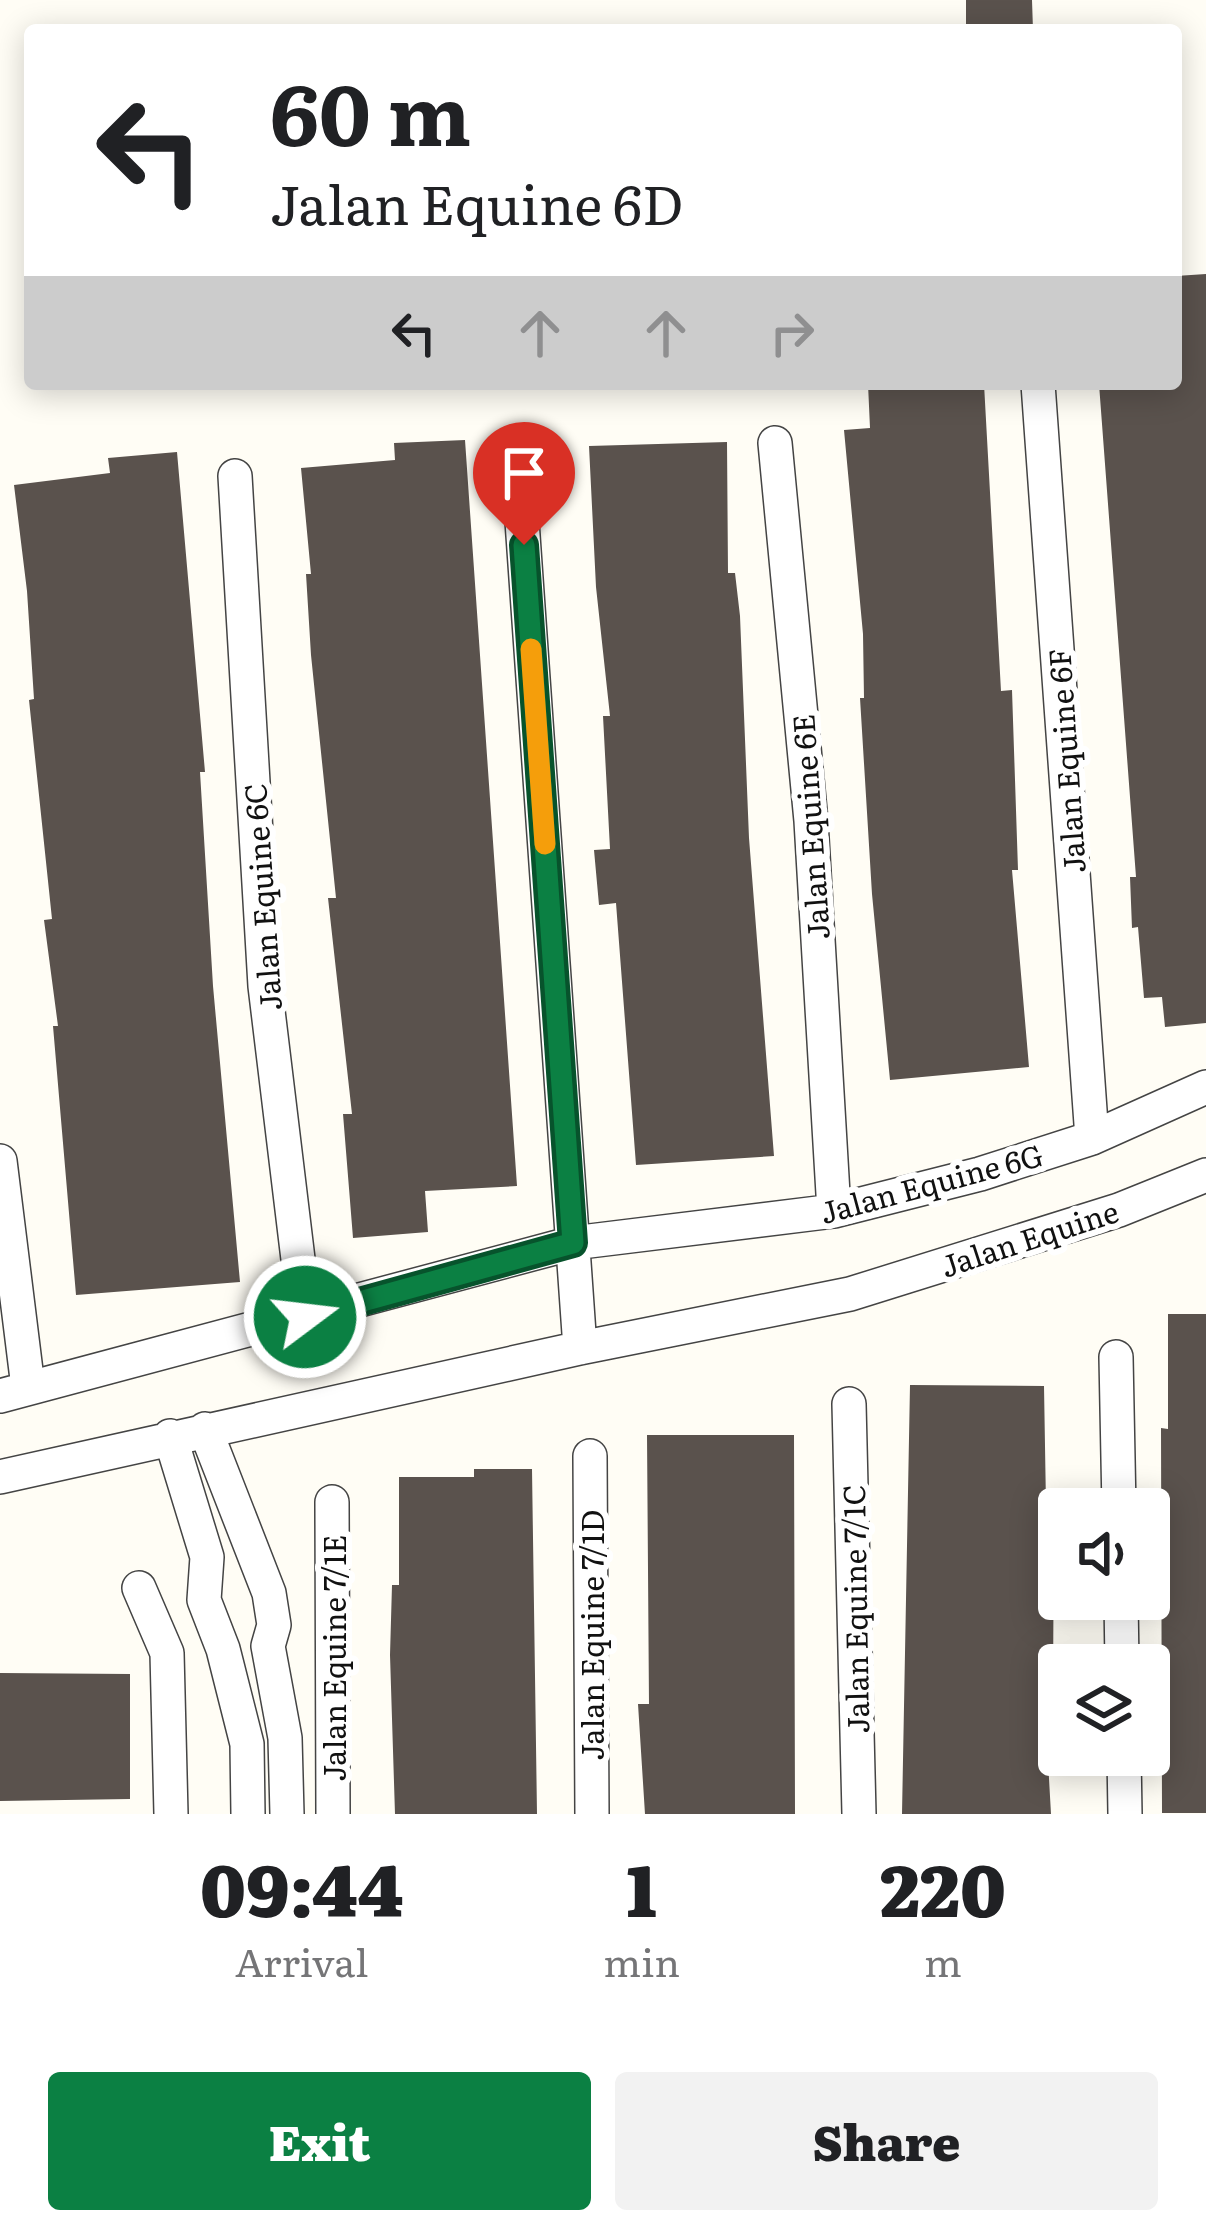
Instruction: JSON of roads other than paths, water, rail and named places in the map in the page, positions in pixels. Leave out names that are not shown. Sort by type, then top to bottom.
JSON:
[{"type":"street","name":"Jalan Equine 6F","points":[[1038,390],[1092,1138]]},
{"type":"street","name":"Jalan Equine 6E","points":[[775,443],[811,821],[834,1211]]},
{"type":"street","points":[[517,450],[580,1348]]},
{"type":"street","name":"Jalan Equine 6C","points":[[236,476],[266,986],[305,1317]]},
{"type":"street","name":"Jalan Equine 6G","points":[[14,1391],[573,1243],[834,1211],[1092,1138],[1206,1087]]},
{"type":"street","points":[[0,1161],[14,1391]]},
{"type":"street","name":"Jalan Equine","points":[[0,1477],[170,1436],[850,1294],[1119,1210],[1206,1175]]},
{"type":"street","points":[[1116,1358],[1119,1488]]},
{"type":"street","name":"Jalan Equine 7/1C","points":[[849,1404],[860,1814]]},
{"type":"street","points":[[205,1430],[269,1593],[274,1625],[268,1646],[285,1738],[287,1814]]},
{"type":"street","points":[[170,1436],[207,1557],[204,1600],[223,1649],[247,1744],[248,1814]]},
{"type":"street","name":"Jalan Equine 7/1D","points":[[590,1456],[592,1814]]},
{"type":"street","name":"Jalan Equine 7/1E","points":[[332,1502],[333,1814]]},
{"type":"street","points":[[207,1557],[250,1554]]},
{"type":"street","points":[[139,1588],[167,1653],[170,1814]]},
{"type":"street","points":[[223,1649],[268,1646]]},
{"type":"street","points":[[1124,1776],[1125,1814]]}]
